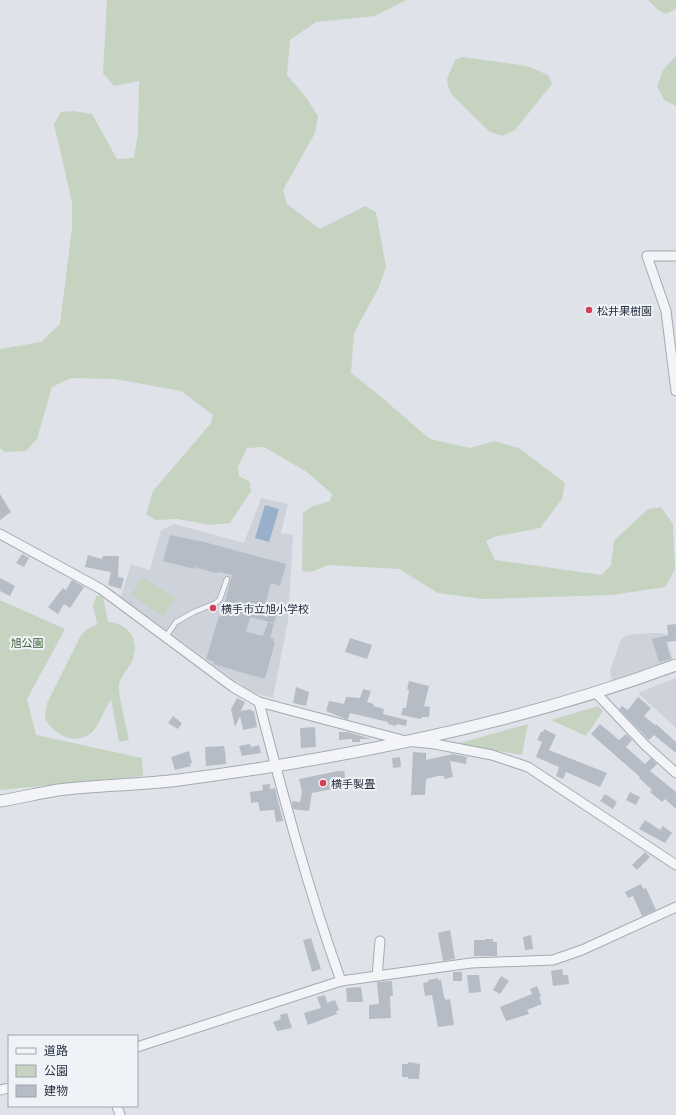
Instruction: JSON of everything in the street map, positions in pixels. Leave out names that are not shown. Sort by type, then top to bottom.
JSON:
[{"type":"street","points":[[676,256],[648,256],[666,311],[676,391]]},
{"type":"street","points":[[0,534],[101,589],[233,687],[259,702],[406,741],[435,744],[492,754],[528,767],[676,865]]},
{"type":"street","points":[[0,802],[59,790],[178,780],[276,766],[406,741],[532,711],[596,693],[676,665]]},
{"type":"street","points":[[596,693],[646,746],[676,773]]},
{"type":"street","points":[[259,702],[313,901],[341,981]]},
{"type":"street","points":[[138,1047],[341,981],[471,963],[553,960],[582,950],[676,907]]},
{"type":"street","points":[[377,976],[380,941]]},
{"type":"lane","points":[[165,638],[176,622],[194,612],[216,603],[220,599],[227,580]]},
{"type":"shaded area","name":"横手市立旭小学校","points":[[261,498],[288,504],[281,533],[293,535],[288,620],[273,698],[251,692],[121,597],[131,564],[150,570],[161,530],[174,524],[244,543]]},
{"type":"shaded area","points":[[665,633],[673,660],[612,682],[610,671],[621,639],[628,635]]},
{"type":"shaded area","points":[[676,678],[676,728],[638,693]]},
{"type":"green space","points":[[107,0],[406,0],[375,16],[316,22],[290,40],[287,75],[305,96],[318,116],[315,133],[283,190],[287,204],[320,229],[365,206],[376,212],[386,267],[379,287],[354,333],[351,373],[430,439],[470,448],[494,441],[519,448],[565,483],[562,499],[540,528],[494,537],[486,541],[495,560],[602,575],[611,565],[614,541],[648,509],[661,507],[673,524],[675,570],[665,587],[612,595],[483,599],[438,593],[399,569],[328,565],[311,572],[302,571],[303,513],[311,507],[330,501],[332,494],[307,472],[264,447],[247,448],[238,467],[239,476],[250,482],[251,491],[230,523],[211,525],[177,519],[156,520],[146,514],[153,491],[211,423],[213,415],[181,391],[115,379],[71,378],[52,387],[37,439],[26,451],[5,452],[0,448],[0,349],[41,342],[60,324],[72,228],[72,202],[54,124],[61,112],[74,111],[92,114],[117,159],[134,158],[138,133],[139,81],[114,86],[103,73]]},
{"type":"green space","points":[[648,0],[676,0],[676,9],[666,14],[658,10]]},
{"type":"green space","points":[[676,56],[676,106],[664,100],[657,86],[663,70]]},
{"type":"green space","points":[[463,57],[527,66],[548,75],[552,84],[515,130],[502,136],[490,132],[452,95],[447,79],[455,60]]},
{"type":"green space","points":[[143,577],[175,598],[163,616],[131,595]]},
{"type":"green space","points":[[97,595],[103,597],[108,622],[115,623],[127,629],[134,640],[135,646],[132,661],[119,685],[121,704],[129,740],[119,742],[111,699],[93,731],[90,734],[77,739],[58,733],[45,719],[47,703],[80,637],[86,630],[97,624],[93,605]]},
{"type":"green space","name":"旭公園","points":[[0,600],[65,629],[27,699],[36,735],[142,758],[143,776],[0,790]]},
{"type":"green space","points":[[598,706],[603,711],[586,736],[551,720]]},
{"type":"green space","points":[[528,724],[522,755],[456,744]]},
{"type":"water","points":[[265,505],[279,509],[269,542],[255,538]]},
{"type":"building","points":[[0,494],[11,512],[0,520]]},
{"type":"building","points":[[170,535],[204,542],[286,564],[280,586],[271,583],[265,605],[278,608],[274,623],[250,617],[246,632],[263,636],[268,622],[274,624],[270,638],[274,639],[273,641],[275,642],[265,679],[213,664],[214,662],[206,659],[219,616],[221,617],[232,575],[219,572],[215,573],[195,567],[194,569],[163,561]]},
{"type":"building","points":[[22,554],[29,558],[24,567],[16,563]]},
{"type":"building","points":[[88,555],[102,559],[103,556],[119,556],[118,577],[124,578],[121,589],[108,585],[111,572],[85,567]]},
{"type":"building","points":[[0,578],[15,586],[10,596],[0,591]]},
{"type":"building","points":[[72,580],[84,587],[70,608],[64,604],[58,614],[48,607],[63,588],[66,590]]},
{"type":"building","points":[[676,624],[676,641],[666,642],[671,659],[659,662],[652,639],[668,635],[667,625]]},
{"type":"building","points":[[350,638],[372,645],[367,659],[345,652]]},
{"type":"building","points":[[409,681],[429,686],[424,706],[430,707],[429,717],[422,717],[421,719],[401,715],[403,708],[406,708]]},
{"type":"building","points":[[296,687],[309,692],[306,706],[293,703]]},
{"type":"building","points":[[363,689],[371,691],[367,702],[374,704],[373,706],[384,709],[383,714],[407,720],[406,726],[397,724],[396,726],[388,724],[388,722],[350,713],[348,720],[326,711],[329,701],[344,704],[346,697],[360,698]]},
{"type":"building","points":[[638,697],[651,708],[644,716],[655,725],[656,724],[676,742],[676,753],[654,735],[649,740],[619,709],[622,706],[628,710]]},
{"type":"building","points":[[237,698],[245,702],[241,711],[251,709],[251,711],[254,711],[257,727],[243,730],[240,716],[235,727],[231,709]]},
{"type":"building","points":[[173,716],[182,723],[178,729],[168,723]]},
{"type":"building","points":[[600,724],[619,740],[626,734],[632,740],[626,747],[645,764],[651,758],[657,764],[650,771],[676,792],[676,809],[665,799],[662,802],[650,792],[652,790],[639,778],[640,777],[591,734]]},
{"type":"building","points":[[315,727],[316,747],[301,748],[300,728]]},
{"type":"building","points":[[544,729],[556,735],[549,750],[607,773],[600,787],[566,772],[563,779],[556,776],[559,767],[536,757],[542,742],[537,740]]},
{"type":"building","points":[[339,732],[348,732],[371,739],[360,739],[360,742],[352,742],[352,739],[339,740]]},
{"type":"building","points":[[250,744],[251,747],[259,745],[261,753],[242,756],[239,746]]},
{"type":"building","points":[[225,746],[223,750],[225,749],[226,764],[206,766],[205,747]]},
{"type":"building","points":[[189,751],[192,763],[190,763],[191,766],[175,770],[171,757]]},
{"type":"building","points":[[413,752],[426,753],[426,760],[453,754],[467,757],[466,764],[450,761],[453,777],[444,779],[444,776],[438,776],[426,779],[425,795],[411,795]]},
{"type":"building","points":[[400,757],[401,767],[393,768],[392,758]]},
{"type":"building","name":"横手製畳","points":[[344,771],[347,786],[312,793],[309,811],[293,809],[292,801],[300,802],[302,792],[299,779]]},
{"type":"building","points":[[270,784],[270,789],[275,788],[283,821],[276,822],[274,810],[260,811],[258,802],[251,803],[250,792],[263,790],[262,785]]},
{"type":"building","points":[[630,792],[640,797],[636,805],[626,800]]},
{"type":"building","points":[[605,794],[617,802],[613,809],[600,801]]},
{"type":"building","points":[[645,820],[660,830],[663,826],[672,833],[665,843],[639,829]]},
{"type":"building","points":[[645,852],[650,857],[637,870],[632,865]]},
{"type":"building","points":[[641,884],[643,889],[646,888],[656,910],[642,916],[633,896],[628,898],[625,892]]},
{"type":"building","points":[[450,930],[455,959],[443,961],[438,933]]},
{"type":"building","points":[[531,935],[533,949],[525,950],[523,937]]},
{"type":"building","points":[[311,938],[321,969],[312,972],[303,940]]},
{"type":"building","points":[[493,939],[493,942],[497,942],[497,956],[474,956],[474,940]]},
{"type":"building","points":[[562,969],[563,975],[568,975],[569,984],[553,986],[551,971]]},
{"type":"building","points":[[453,972],[462,972],[462,981],[453,981]]},
{"type":"building","points":[[467,975],[479,975],[481,992],[469,993]]},
{"type":"building","points":[[501,976],[509,981],[500,994],[493,990]]},
{"type":"building","points":[[438,978],[438,980],[441,980],[444,997],[446,1000],[450,999],[454,1025],[438,1027],[432,995],[425,996],[423,983],[428,982],[428,980]]},
{"type":"building","points":[[392,981],[393,996],[390,996],[391,1018],[369,1019],[369,1005],[379,1004],[377,982]]},
{"type":"building","points":[[537,986],[542,1004],[527,1010],[529,1014],[506,1021],[500,1007],[532,994],[530,989]]},
{"type":"building","points":[[361,987],[363,1002],[347,1002],[346,988]]},
{"type":"building","points":[[325,995],[327,1003],[335,1000],[339,1010],[336,1011],[337,1014],[308,1025],[304,1013],[321,1008],[317,997]]},
{"type":"building","points":[[287,1013],[292,1028],[277,1031],[273,1022],[281,1019],[280,1015]]},
{"type":"building","points":[[408,1062],[420,1064],[419,1079],[408,1079],[408,1077],[402,1077],[402,1064],[408,1064]]},
{"type":"place","name":"松井果樹園","points":[[589,310]]},
{"type":"place","name":"横手市立旭小学校","points":[[213,608]]},
{"type":"place","name":"横手製畳","points":[[323,783]]}]
